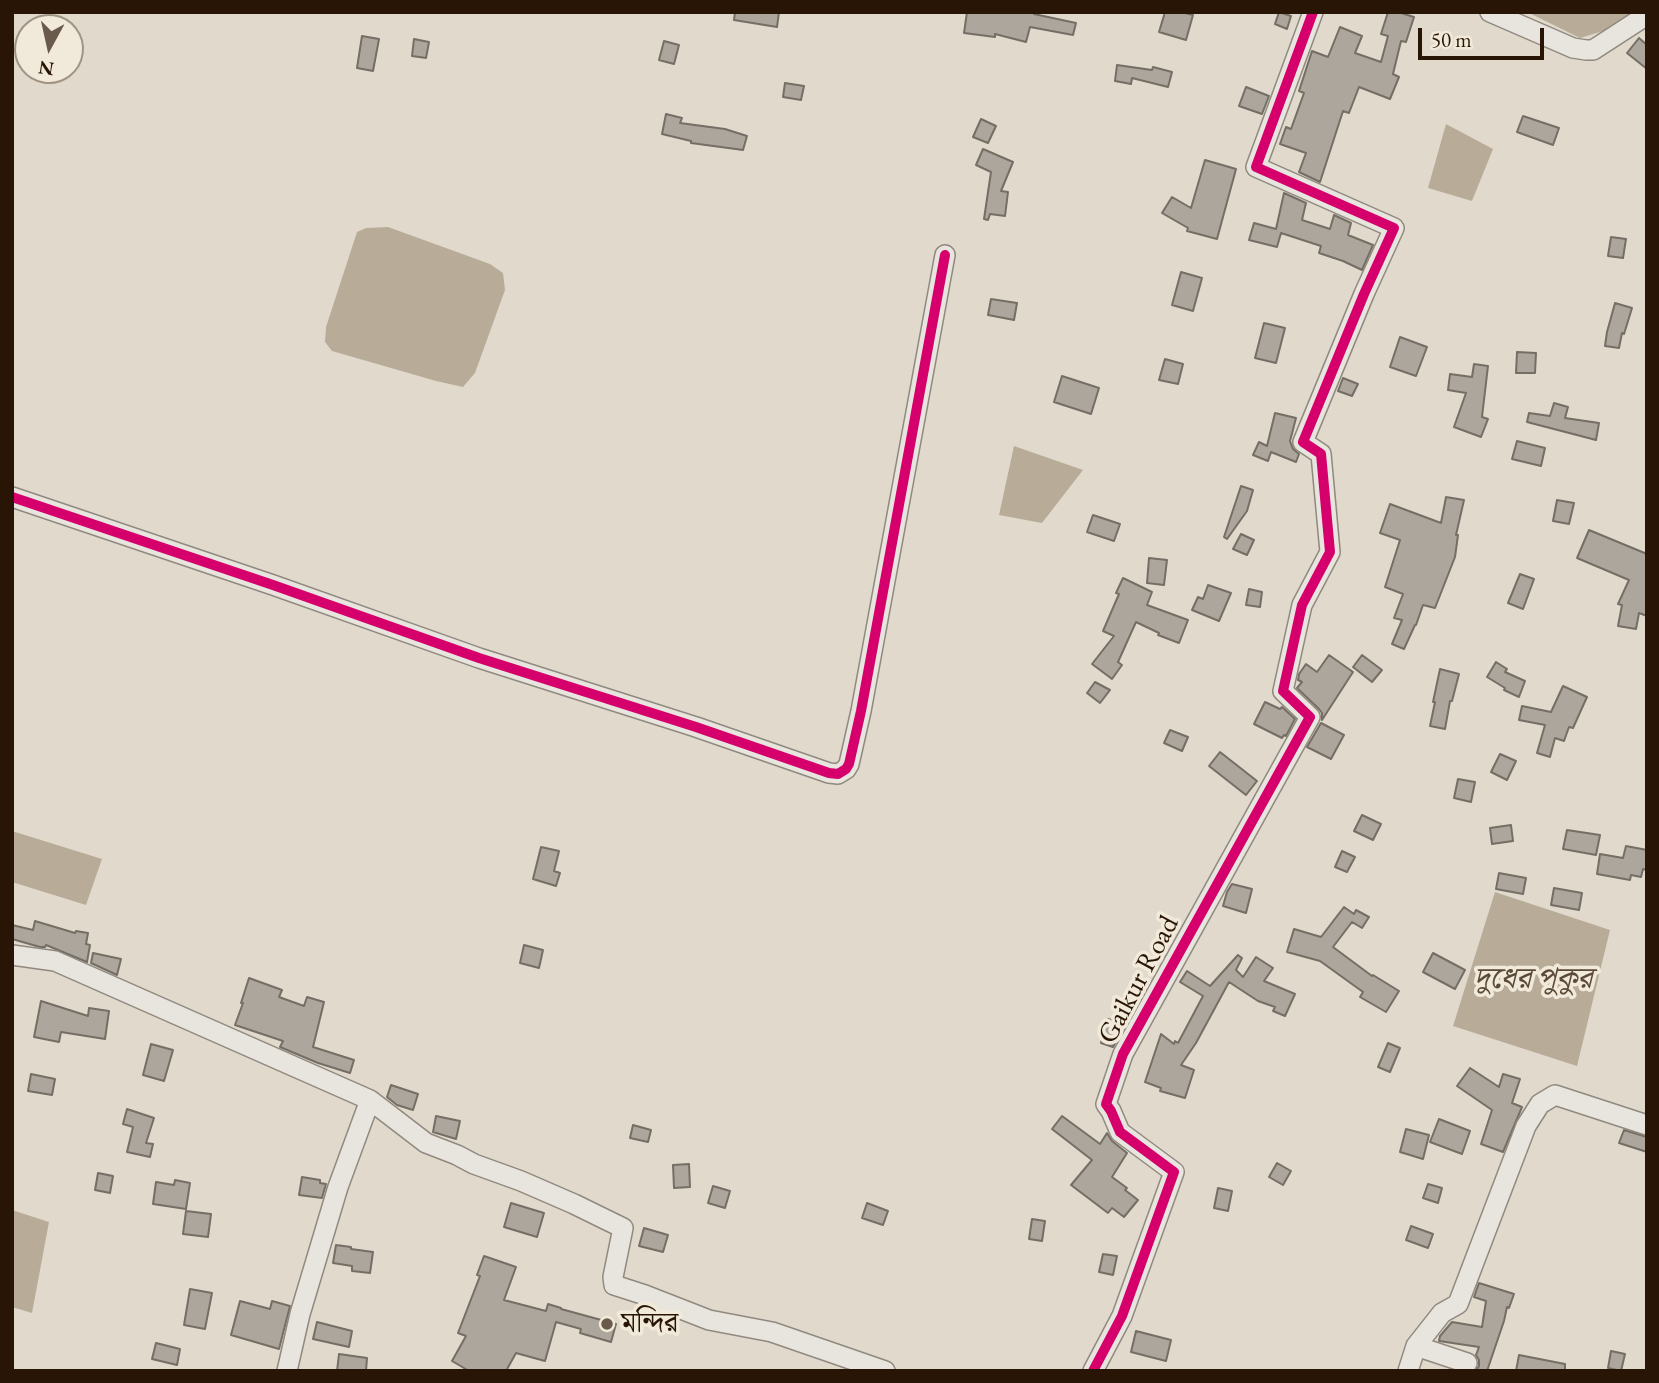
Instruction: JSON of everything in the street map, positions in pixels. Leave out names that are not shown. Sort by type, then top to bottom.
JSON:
[{"type":"street","name":"Gaikur Road","points":[[1093,1371],[1122,1316],[1174,1172],[1120,1132],[1106,1104],[1123,1054],[1310,717],[1283,691],[1302,605],[1330,552],[1321,454],[1303,442],[1394,228],[1256,167],[1313,12]]},
{"type":"street","points":[[1490,12],[1573,48],[1586,50],[1593,50],[1647,15]]},
{"type":"street","points":[[12,498],[273,585],[478,658],[838,774],[849,764],[861,712],[945,255]]},
{"type":"street","points":[[12,955],[55,961],[370,1100],[426,1143],[571,1202],[623,1228],[613,1277],[614,1285],[709,1320],[772,1332],[885,1371]]},
{"type":"street","points":[[1408,1371],[1416,1346],[1441,1313],[1458,1304],[1526,1126],[1540,1104],[1555,1096],[1647,1125]]},
{"type":"street","points":[[287,1371],[300,1314],[338,1187],[370,1100]]},
{"type":"street","points":[[1416,1346],[1467,1363]]},
{"type":"water","points":[[1527,12],[1636,12],[1617,27],[1580,38]]},
{"type":"water","points":[[1446,124],[1493,149],[1472,201],[1428,188]]},
{"type":"water","points":[[388,227],[490,264],[503,273],[505,290],[475,373],[463,387],[332,351],[325,342],[326,327],[357,232],[366,228]]},
{"type":"water","points":[[1014,446],[1083,470],[1042,523],[999,515]]},
{"type":"water","points":[[12,831],[102,859],[86,905],[12,882]]},
{"type":"water","name":"দুধের পুকুর","points":[[1495,892],[1610,930],[1577,1066],[1453,1026]]},
{"type":"water","points":[[12,1210],[49,1222],[32,1313],[12,1307]]},
{"type":"building","points":[[735,12],[779,12],[777,27],[734,20]]},
{"type":"building","points":[[967,12],[1034,12],[1076,23],[1073,35],[1030,27],[1026,42],[995,34],[995,37],[964,33]]},
{"type":"building","points":[[1165,12],[1193,15],[1186,40],[1159,32]]},
{"type":"building","points":[[1279,12],[1291,16],[1287,29],[1275,24]]},
{"type":"building","points":[[1388,12],[1414,17],[1406,42],[1401,41],[1393,74],[1399,77],[1390,99],[1359,87],[1349,113],[1343,111],[1320,182],[1299,172],[1306,153],[1280,144],[1286,127],[1291,129],[1304,93],[1299,91],[1312,51],[1328,57],[1340,27],[1362,36],[1355,53],[1381,62],[1388,36],[1381,34]]},
{"type":"building","points":[[362,36],[379,39],[373,71],[357,68]]},
{"type":"building","points":[[1639,38],[1647,45],[1647,69],[1627,53]]},
{"type":"building","points":[[414,39],[429,42],[426,58],[412,56]]},
{"type":"building","points":[[664,41],[679,45],[674,64],[659,60]]},
{"type":"building","points":[[1117,65],[1152,70],[1153,67],[1172,72],[1168,87],[1132,78],[1131,84],[1115,81]]},
{"type":"building","points":[[785,83],[804,86],[801,100],[783,97]]},
{"type":"building","points":[[1246,87],[1269,96],[1262,114],[1239,106]]},
{"type":"building","points":[[666,114],[682,118],[680,123],[725,129],[747,136],[743,150],[691,143],[662,134]]},
{"type":"building","points":[[1523,116],[1559,128],[1553,145],[1517,132]]},
{"type":"building","points":[[981,119],[996,126],[988,143],[973,137]]},
{"type":"building","points":[[983,149],[1013,162],[1001,191],[1008,192],[1005,216],[990,214],[988,220],[984,219],[991,172],[976,165]]},
{"type":"building","points":[[1205,160],[1236,169],[1217,239],[1187,231],[1188,228],[1162,213],[1172,197],[1191,208]]},
{"type":"building","points":[[1284,193],[1306,203],[1302,220],[1330,229],[1334,215],[1351,223],[1348,235],[1373,245],[1362,270],[1319,253],[1321,246],[1281,233],[1277,247],[1249,240],[1254,223],[1276,229]]},
{"type":"building","points":[[1611,237],[1626,239],[1623,258],[1608,256]]},
{"type":"building","points":[[1181,272],[1202,278],[1193,311],[1172,305]]},
{"type":"building","points":[[991,299],[1017,303],[1014,320],[988,315]]},
{"type":"building","points":[[1615,303],[1632,308],[1619,348],[1605,346]]},
{"type":"building","points":[[1264,323],[1285,328],[1276,363],[1255,358]]},
{"type":"building","points":[[1400,337],[1427,347],[1416,376],[1390,367]]},
{"type":"building","points":[[1517,352],[1536,353],[1535,373],[1516,373]]},
{"type":"building","points":[[1165,359],[1183,364],[1178,384],[1159,380]]},
{"type":"building","points":[[1474,364],[1488,366],[1482,417],[1488,419],[1481,437],[1454,427],[1466,393],[1448,390],[1450,374],[1472,377]]},
{"type":"building","points":[[1062,376],[1099,388],[1091,414],[1054,402]]},
{"type":"building","points":[[1343,378],[1358,384],[1352,396],[1338,391]]},
{"type":"building","points":[[1554,403],[1568,407],[1565,418],[1599,423],[1596,440],[1527,422],[1529,413],[1550,416]]},
{"type":"building","points":[[1275,413],[1296,418],[1290,441],[1299,454],[1296,462],[1271,452],[1268,461],[1253,455],[1259,442],[1267,446]]},
{"type":"building","points":[[1517,441],[1545,448],[1541,466],[1512,459]]},
{"type":"building","points":[[1241,486],[1253,490],[1247,511],[1227,539],[1224,537]]},
{"type":"building","points":[[1446,497],[1464,500],[1456,535],[1455,557],[1435,608],[1423,605],[1404,649],[1392,644],[1402,620],[1394,618],[1403,594],[1385,587],[1400,540],[1380,533],[1390,504],[1441,523]]},
{"type":"building","points":[[1557,500],[1574,503],[1569,524],[1553,521]]},
{"type":"building","points":[[1093,515],[1120,524],[1114,541],[1087,532]]},
{"type":"building","points":[[1589,530],[1647,554],[1647,616],[1639,613],[1636,629],[1618,626],[1622,605],[1618,604],[1629,580],[1577,558]]},
{"type":"building","points":[[1241,534],[1254,540],[1247,555],[1233,549]]},
{"type":"building","points":[[1149,558],[1167,560],[1164,585],[1147,583]]},
{"type":"building","points":[[1520,574],[1534,579],[1523,609],[1508,603]]},
{"type":"building","points":[[1123,578],[1152,592],[1147,605],[1188,620],[1179,643],[1136,622],[1118,662],[1122,665],[1112,679],[1092,664],[1114,636],[1103,631]]},
{"type":"building","points":[[1208,585],[1231,593],[1219,621],[1192,610],[1198,597],[1203,599]]},
{"type":"building","points":[[1249,589],[1262,592],[1260,607],[1246,605]]},
{"type":"building","points":[[1329,655],[1353,672],[1322,720],[1319,709],[1297,688],[1302,682],[1298,680],[1299,674],[1306,664],[1317,672]]},
{"type":"building","points":[[1362,655],[1382,670],[1372,682],[1353,667]]},
{"type":"building","points":[[1496,662],[1507,669],[1505,672],[1525,681],[1519,697],[1487,677]]},
{"type":"building","points":[[1440,669],[1459,674],[1445,729],[1430,726]]},
{"type":"building","points":[[1095,682],[1110,690],[1100,703],[1087,693]]},
{"type":"building","points":[[1563,686],[1587,697],[1564,741],[1555,738],[1550,757],[1537,753],[1545,725],[1519,720],[1522,706],[1551,712]]},
{"type":"building","points":[[1265,702],[1280,709],[1282,707],[1295,719],[1286,736],[1282,738],[1254,724]]},
{"type":"building","points":[[1321,723],[1344,735],[1331,759],[1307,747]]},
{"type":"building","points":[[1170,730],[1188,737],[1182,751],[1164,743]]},
{"type":"building","points":[[1220,752],[1257,781],[1246,795],[1209,766]]},
{"type":"building","points":[[1500,754],[1516,761],[1507,780],[1491,772]]},
{"type":"building","points":[[1458,779],[1475,782],[1471,802],[1454,798]]},
{"type":"building","points":[[1362,815],[1381,824],[1373,840],[1354,831]]},
{"type":"building","points":[[1511,825],[1513,841],[1492,844],[1490,828]]},
{"type":"building","points":[[1567,830],[1600,835],[1596,855],[1563,849]]},
{"type":"building","points":[[1626,846],[1647,850],[1647,870],[1643,869],[1641,877],[1631,875],[1630,880],[1597,874],[1600,854],[1623,858]]},
{"type":"building","points":[[541,847],[559,851],[554,871],[560,873],[556,886],[533,879]]},
{"type":"building","points":[[1342,851],[1355,857],[1347,872],[1335,867]]},
{"type":"building","points":[[1499,873],[1526,878],[1523,894],[1496,889]]},
{"type":"building","points":[[1232,884],[1252,889],[1246,913],[1223,906]]},
{"type":"building","points":[[1554,888],[1582,893],[1579,910],[1551,905]]},
{"type":"building","points":[[1344,907],[1354,914],[1356,910],[1369,917],[1362,928],[1352,922],[1333,947],[1372,976],[1399,991],[1386,1012],[1360,997],[1363,992],[1320,961],[1287,952],[1294,929],[1321,937]]},
{"type":"building","points":[[35,921],[75,933],[88,933],[86,944],[90,945],[87,962],[46,945],[40,947],[12,939],[12,925],[33,930]]},
{"type":"building","points":[[524,945],[543,950],[539,968],[520,963]]},
{"type":"building","points":[[93,953],[121,959],[117,975],[91,963]]},
{"type":"building","points":[[1433,953],[1465,970],[1455,989],[1423,972]]},
{"type":"building","points":[[1238,955],[1242,958],[1236,970],[1243,977],[1256,957],[1273,968],[1264,981],[1295,994],[1285,1016],[1273,1011],[1275,1007],[1258,1001],[1229,982],[1181,1065],[1194,1070],[1185,1098],[1160,1091],[1161,1088],[1145,1082],[1161,1034],[1174,1044],[1175,1041],[1178,1043],[1203,996],[1180,982],[1187,971],[1210,986]]},
{"type":"building","points":[[249,978],[282,990],[279,997],[304,1006],[307,997],[324,1002],[313,1047],[354,1060],[350,1073],[280,1047],[283,1041],[235,1025]]},
{"type":"building","points":[[41,1001],[88,1016],[89,1008],[109,1011],[105,1039],[61,1032],[59,1042],[34,1037]]},
{"type":"building","points":[[1108,1019],[1122,1023],[1113,1047],[1101,1043]]},
{"type":"building","points":[[1388,1043],[1400,1048],[1390,1072],[1378,1067]]},
{"type":"building","points":[[151,1044],[173,1050],[164,1081],[143,1075]]},
{"type":"building","points":[[1470,1068],[1499,1087],[1503,1074],[1520,1079],[1512,1103],[1522,1107],[1503,1152],[1481,1144],[1492,1110],[1457,1086]]},
{"type":"building","points":[[31,1074],[55,1079],[52,1095],[28,1091]]},
{"type":"building","points":[[391,1085],[418,1094],[413,1110],[397,1105],[387,1097]]},
{"type":"building","points":[[127,1109],[154,1118],[146,1143],[153,1144],[150,1157],[127,1152],[133,1127],[123,1124]]},
{"type":"building","points":[[436,1116],[460,1121],[456,1139],[433,1132]]},
{"type":"building","points":[[1062,1116],[1100,1144],[1107,1133],[1112,1141],[1127,1153],[1112,1177],[1138,1200],[1124,1217],[1112,1208],[1108,1213],[1071,1185],[1092,1160],[1052,1129]]},
{"type":"building","points":[[1439,1119],[1470,1131],[1462,1154],[1430,1142]]},
{"type":"building","points":[[633,1125],[651,1130],[648,1142],[630,1138]]},
{"type":"building","points":[[1406,1129],[1429,1135],[1423,1159],[1400,1152]]},
{"type":"building","points":[[1624,1130],[1647,1137],[1647,1152],[1619,1143]]},
{"type":"building","points":[[1277,1163],[1291,1171],[1283,1185],[1269,1177]]},
{"type":"building","points":[[689,1164],[690,1187],[674,1188],[673,1165]]},
{"type":"building","points":[[98,1173],[113,1176],[110,1193],[95,1190]]},
{"type":"building","points":[[302,1177],[320,1180],[320,1183],[326,1184],[322,1198],[299,1195]]},
{"type":"building","points":[[175,1180],[190,1183],[186,1209],[153,1204],[156,1182],[174,1185]]},
{"type":"building","points":[[1428,1184],[1442,1188],[1438,1203],[1423,1198]]},
{"type":"building","points":[[713,1186],[730,1191],[725,1208],[708,1203]]},
{"type":"building","points":[[1218,1188],[1232,1191],[1228,1211],[1214,1208]]},
{"type":"building","points":[[511,1203],[544,1213],[537,1237],[504,1227]]},
{"type":"building","points":[[867,1203],[888,1211],[883,1225],[862,1218]]},
{"type":"building","points":[[186,1211],[211,1214],[208,1237],[183,1234]]},
{"type":"building","points":[[1032,1219],[1045,1221],[1042,1241],[1029,1239]]},
{"type":"building","points":[[1411,1226],[1433,1234],[1428,1248],[1406,1240]]},
{"type":"building","points":[[644,1228],[668,1235],[663,1252],[639,1246]]},
{"type":"building","points":[[336,1245],[373,1252],[370,1273],[352,1271],[352,1266],[333,1263]]},
{"type":"building","points":[[1103,1254],[1117,1256],[1113,1275],[1099,1272]]},
{"type":"building","points":[[484,1256],[516,1267],[504,1300],[546,1311],[548,1304],[616,1324],[611,1342],[580,1333],[581,1329],[556,1322],[545,1361],[516,1353],[506,1371],[469,1371],[452,1361],[466,1336],[458,1333],[480,1276],[477,1275]]},
{"type":"building","points":[[1479,1283],[1514,1294],[1509,1308],[1507,1307],[1487,1371],[1476,1371],[1479,1366],[1476,1355],[1479,1347],[1439,1341],[1452,1322],[1482,1327],[1486,1301],[1474,1297]]},
{"type":"building","points":[[190,1289],[212,1293],[205,1329],[184,1325]]},
{"type":"building","points":[[240,1301],[270,1309],[272,1301],[290,1306],[279,1349],[231,1335]]},
{"type":"building","points":[[317,1322],[352,1331],[349,1347],[313,1339]]},
{"type":"building","points":[[1136,1331],[1171,1340],[1166,1361],[1131,1352]]},
{"type":"building","points":[[156,1343],[180,1349],[177,1365],[152,1359]]},
{"type":"building","points":[[1611,1351],[1625,1354],[1621,1371],[1608,1368]]},
{"type":"building","points":[[339,1354],[367,1358],[366,1371],[337,1371]]},
{"type":"building","points":[[1519,1355],[1565,1364],[1565,1371],[1516,1371]]},
{"type":"cycle path","points":[[1093,1371],[1122,1316],[1174,1172],[1120,1132],[1106,1104],[1123,1054],[1310,717],[1283,691],[1302,605],[1330,552],[1321,454],[1303,442],[1394,228],[1256,167],[1313,12]]},
{"type":"cycle path","points":[[12,497],[479,658],[838,774],[849,764],[861,711],[945,255]]},
{"type":"place","name":"মন্দির","points":[[607,1324]]}]
